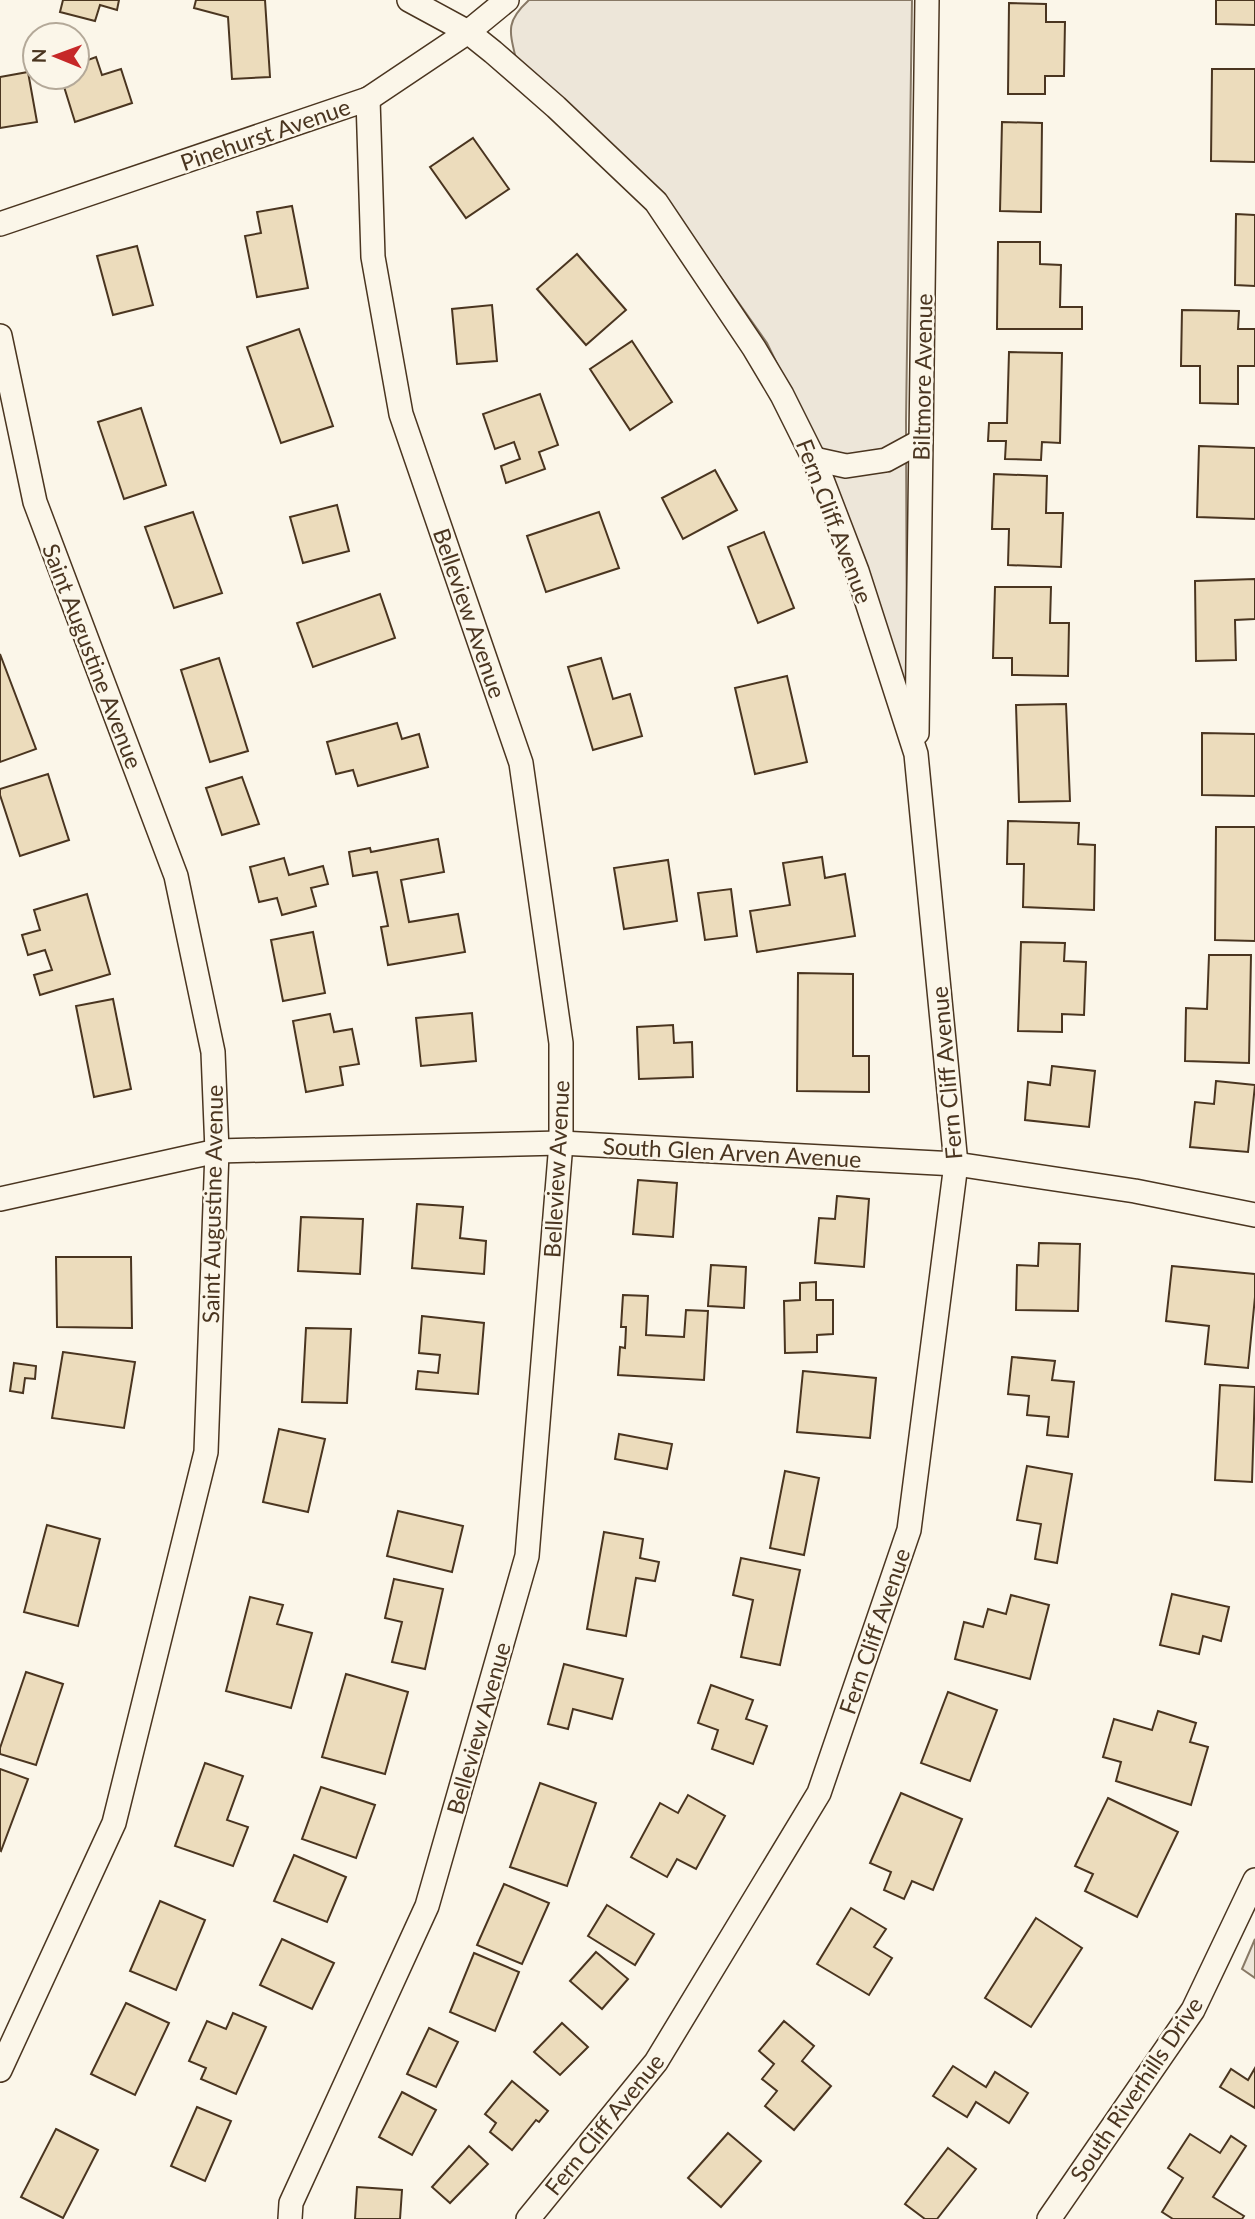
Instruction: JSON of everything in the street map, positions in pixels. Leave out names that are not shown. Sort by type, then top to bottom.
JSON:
[{"type":"street","name":"Fern Cliff Avenue","points":[[409,0],[468,32],[556,107],[656,202],[754,348],[782,395],[814,459],[858,572],[916,754],[956,1164],[909,1530],[819,1793],[656,2062],[528,2219]]},
{"type":"street","name":"Pinehurst Avenue","points":[[0,224],[368,99],[468,32],[507,0]]},
{"type":"street","name":"Biltmore Avenue","points":[[916,754],[927,0]]},
{"type":"street","name":"Belleview Avenue","points":[[290,2219],[291,2203],[427,1906],[527,1556],[561,1143],[561,1042],[522,763],[401,414],[373,257],[368,99]]},
{"type":"street","name":"Saint Augustine Avenue","points":[[0,336],[35,502],[176,876],[213,1052],[217,1151],[206,1452],[114,1823],[0,2070]]},
{"type":"street","points":[[814,459],[846,466],[886,460],[921,441]]},
{"type":"street","name":"South Glen Arven Avenue","points":[[0,1199],[217,1151],[561,1143],[956,1164],[1135,1191],[1255,1215]]},
{"type":"street","name":"South Riverhills Drive","points":[[1049,2219],[1193,2010],[1255,1880]]},
{"type":"shaded area","points":[[529,0],[912,0],[906,421],[907,701],[817,446],[767,343],[664,197],[516,59],[511,26],[516,14]]},
{"type":"shaded area","points":[[1255,1939],[1255,1978],[1242,1969]]},
{"type":"building","points":[[63,0],[119,0],[117,10],[100,5],[95,21],[60,12]]},
{"type":"building","points":[[196,0],[265,0],[270,77],[232,79],[228,17],[194,8]]},
{"type":"building","points":[[1216,0],[1255,0],[1255,25],[1216,24]]},
{"type":"building","points":[[1009,3],[1046,4],[1046,22],[1065,22],[1064,76],[1045,76],[1045,94],[1008,94]]},
{"type":"building","points":[[96,57],[102,75],[121,69],[132,103],[75,122],[65,91],[91,91],[91,59]]},
{"type":"building","points":[[1212,69],[1255,69],[1255,162],[1211,161]]},
{"type":"building","points":[[21,73],[21,91],[31,91],[37,122],[0,128],[0,77]]},
{"type":"building","points":[[1002,122],[1042,123],[1041,212],[1000,211]]},
{"type":"building","points":[[473,138],[509,189],[466,218],[430,167]]},
{"type":"building","points":[[292,206],[308,288],[257,297],[245,236],[261,233],[257,212]]},
{"type":"building","points":[[1236,214],[1255,215],[1255,286],[1235,285]]},
{"type":"building","points":[[998,242],[1040,242],[1040,264],[1061,265],[1060,307],[1082,307],[1082,329],[997,329]]},
{"type":"building","points":[[137,246],[153,305],[113,315],[97,256]]},
{"type":"building","points":[[577,254],[626,310],[586,345],[537,289]]},
{"type":"building","points":[[492,305],[497,361],[457,364],[452,309]]},
{"type":"building","points":[[1182,310],[1239,311],[1238,329],[1255,329],[1255,366],[1238,366],[1238,404],[1200,403],[1200,366],[1181,366]]},
{"type":"building","points":[[299,329],[333,426],[281,443],[247,347]]},
{"type":"building","points":[[632,341],[672,402],[630,430],[590,369]]},
{"type":"building","points":[[1009,352],[1062,353],[1060,443],[1042,442],[1041,460],[1005,459],[1006,441],[988,441],[989,423],[1007,423]]},
{"type":"building","points":[[540,394],[558,445],[539,452],[545,469],[506,483],[501,466],[520,459],[514,442],[495,449],[483,414]]},
{"type":"building","points":[[141,408],[166,485],[124,499],[98,422]]},
{"type":"building","points":[[1199,446],[1255,448],[1255,519],[1197,517]]},
{"type":"building","points":[[715,470],[737,510],[683,539],[662,498]]},
{"type":"building","points":[[994,474],[1047,476],[1046,513],[1063,513],[1061,567],[1008,565],[1009,529],[992,529]]},
{"type":"building","points":[[337,505],[349,551],[303,563],[290,517]]},
{"type":"building","points":[[193,512],[222,593],[174,608],[145,527]]},
{"type":"building","points":[[599,512],[619,568],[546,592],[527,536]]},
{"type":"building","points":[[764,532],[794,608],[758,623],[728,547]]},
{"type":"building","points":[[1255,579],[1255,619],[1235,620],[1236,660],[1196,661],[1195,581]]},
{"type":"building","points":[[995,587],[1051,587],[1050,623],[1069,623],[1068,676],[1012,675],[1012,658],[993,658]]},
{"type":"building","points":[[380,594],[395,638],[313,667],[297,623]]},
{"type":"building","points":[[0,654],[36,749],[0,762]]},
{"type":"building","points":[[219,658],[248,751],[210,762],[181,670]]},
{"type":"building","points":[[601,658],[613,699],[630,694],[642,736],[593,750],[568,667]]},
{"type":"building","points":[[787,676],[807,762],[755,774],[735,688]]},
{"type":"building","points":[[1066,704],[1070,801],[1019,802],[1016,705]]},
{"type":"building","points":[[397,723],[402,739],[419,734],[428,767],[358,786],[353,770],[336,774],[327,742]]},
{"type":"building","points":[[1202,733],[1255,734],[1255,796],[1202,795]]},
{"type":"building","points":[[48,774],[69,840],[20,856],[0,789]]},
{"type":"building","points":[[242,777],[259,824],[222,835],[206,788]]},
{"type":"building","points":[[1008,821],[1079,823],[1078,844],[1095,845],[1094,910],[1023,907],[1024,864],[1007,864]]},
{"type":"building","points":[[1216,827],[1255,827],[1255,941],[1215,940]]},
{"type":"building","points":[[438,839],[444,872],[401,880],[409,922],[458,914],[465,952],[388,965],[381,927],[388,926],[377,872],[353,876],[349,852],[370,848],[371,852]]},
{"type":"building","points":[[822,857],[825,878],[845,874],[855,936],[757,952],[750,911],[790,905],[783,863]]},
{"type":"building","points":[[284,858],[289,875],[323,866],[328,884],[311,888],[316,906],[282,915],[277,898],[259,902],[250,867]]},
{"type":"building","points":[[668,860],[677,921],[624,929],[614,868]]},
{"type":"building","points":[[731,889],[737,936],[705,940],[698,893]]},
{"type":"building","points":[[87,894],[110,974],[40,995],[34,975],[52,970],[45,950],[28,955],[22,935],[40,930],[34,910]]},
{"type":"building","points":[[313,932],[325,993],[283,1001],[271,940]]},
{"type":"building","points":[[1021,942],[1065,943],[1064,961],[1086,962],[1084,1015],[1062,1014],[1062,1032],[1018,1031]]},
{"type":"building","points":[[1209,955],[1251,955],[1249,1063],[1185,1061],[1186,1008],[1207,1009]]},
{"type":"building","points":[[798,973],[853,974],[853,1056],[869,1056],[869,1092],[797,1091]]},
{"type":"building","points":[[113,999],[131,1089],[94,1097],[76,1006]]},
{"type":"building","points":[[472,1013],[476,1061],[421,1066],[416,1018]]},
{"type":"building","points":[[330,1014],[334,1032],[352,1029],[359,1064],[340,1067],[343,1085],[306,1092],[293,1021]]},
{"type":"building","points":[[673,1025],[674,1043],[692,1042],[693,1077],[639,1079],[637,1027]]},
{"type":"building","points":[[1052,1066],[1095,1071],[1089,1127],[1025,1120],[1028,1082],[1050,1085]]},
{"type":"building","points":[[1216,1081],[1255,1085],[1248,1152],[1190,1147],[1195,1102],[1214,1104]]},
{"type":"building","points":[[638,1180],[677,1183],[673,1237],[633,1234]]},
{"type":"building","points":[[837,1196],[869,1199],[864,1267],[815,1263],[819,1218],[835,1219]]},
{"type":"building","points":[[417,1204],[463,1207],[460,1238],[486,1241],[484,1274],[412,1268]]},
{"type":"building","points":[[301,1217],[363,1219],[360,1274],[298,1271]]},
{"type":"building","points":[[1039,1243],[1080,1244],[1078,1311],[1016,1310],[1017,1265],[1038,1266]]},
{"type":"building","points":[[56,1257],[131,1257],[132,1328],[57,1327]]},
{"type":"building","points":[[711,1265],[746,1267],[744,1308],[708,1306]]},
{"type":"building","points":[[1172,1266],[1255,1274],[1248,1368],[1205,1364],[1209,1326],[1166,1321]]},
{"type":"building","points":[[816,1282],[816,1300],[833,1300],[833,1334],[817,1335],[817,1352],[785,1353],[784,1301],[800,1300],[800,1283]]},
{"type":"building","points":[[623,1295],[648,1296],[646,1335],[684,1337],[686,1310],[708,1311],[704,1380],[618,1375],[620,1347],[625,1348],[626,1327],[621,1327]]},
{"type":"building","points":[[422,1316],[484,1323],[478,1394],[416,1389],[418,1371],[438,1373],[440,1355],[419,1353]]},
{"type":"building","points":[[306,1328],[351,1329],[347,1403],[302,1402]]},
{"type":"building","points":[[63,1352],[135,1362],[124,1428],[52,1418]]},
{"type":"building","points":[[1012,1357],[1055,1361],[1052,1380],[1074,1382],[1068,1437],[1047,1435],[1049,1417],[1027,1415],[1029,1396],[1008,1394]]},
{"type":"building","points":[[14,1363],[36,1366],[35,1379],[25,1378],[23,1393],[10,1391]]},
{"type":"building","points":[[803,1371],[876,1378],[870,1438],[797,1432]]},
{"type":"building","points":[[1220,1385],[1255,1387],[1252,1482],[1215,1480]]},
{"type":"building","points":[[279,1429],[325,1439],[308,1512],[263,1502]]},
{"type":"building","points":[[619,1434],[672,1444],[667,1469],[615,1459]]},
{"type":"building","points":[[1027,1466],[1072,1474],[1057,1563],[1035,1559],[1041,1524],[1017,1520]]},
{"type":"building","points":[[785,1471],[819,1478],[804,1555],[770,1548]]},
{"type":"building","points":[[398,1511],[463,1526],[452,1572],[387,1556]]},
{"type":"building","points":[[47,1525],[100,1539],[78,1626],[24,1612]]},
{"type":"building","points":[[604,1532],[643,1539],[640,1558],[659,1562],[655,1581],[636,1578],[626,1636],[587,1629]]},
{"type":"building","points":[[741,1558],[800,1570],[780,1665],[741,1657],[753,1600],[733,1595]]},
{"type":"building","points":[[394,1579],[443,1589],[425,1669],[392,1662],[402,1622],[385,1618]]},
{"type":"building","points":[[1172,1594],[1229,1607],[1221,1641],[1203,1636],[1199,1654],[1160,1645]]},
{"type":"building","points":[[1011,1595],[1049,1605],[1030,1679],[955,1659],[964,1622],[983,1627],[988,1609],[1006,1614]]},
{"type":"building","points":[[250,1597],[283,1605],[277,1624],[312,1633],[291,1708],[226,1691]]},
{"type":"building","points":[[564,1664],[623,1679],[612,1719],[573,1709],[568,1729],[548,1724]]},
{"type":"building","points":[[26,1672],[63,1684],[36,1765],[0,1754]]},
{"type":"building","points":[[346,1674],[408,1692],[385,1774],[322,1757]]},
{"type":"building","points":[[711,1685],[753,1700],[746,1719],[767,1726],[753,1764],[712,1749],[718,1730],[698,1723]]},
{"type":"building","points":[[948,1692],[997,1710],[970,1781],[921,1763]]},
{"type":"building","points":[[1158,1711],[1196,1723],[1190,1742],[1208,1747],[1191,1805],[1116,1781],[1121,1762],[1103,1757],[1114,1719],[1152,1730]]},
{"type":"building","points":[[205,1763],[243,1776],[227,1820],[248,1827],[233,1866],[175,1846]]},
{"type":"building","points":[[0,1769],[28,1779],[1,1851],[0,1850]]},
{"type":"building","points":[[540,1783],[596,1803],[567,1886],[510,1867]]},
{"type":"building","points":[[321,1787],[375,1805],[356,1858],[302,1839]]},
{"type":"building","points":[[901,1793],[962,1819],[933,1890],[912,1881],[904,1899],[884,1890],[891,1872],[870,1863]]},
{"type":"building","points":[[688,1795],[725,1816],[696,1869],[677,1859],[667,1877],[631,1857],[660,1803],[678,1813]]},
{"type":"building","points":[[1108,1798],[1178,1832],[1137,1917],[1085,1891],[1093,1874],[1075,1866]]},
{"type":"building","points":[[294,1855],[346,1877],[327,1922],[274,1901]]},
{"type":"building","points":[[504,1884],[549,1903],[522,1964],[477,1945]]},
{"type":"building","points":[[160,1901],[205,1920],[176,1990],[130,1971]]},
{"type":"building","points":[[607,1905],[654,1934],[635,1965],[588,1936]]},
{"type":"building","points":[[851,1908],[886,1929],[874,1947],[892,1958],[869,1995],[817,1964]]},
{"type":"building","points":[[1036,1918],[1082,1948],[1031,2027],[985,1998]]},
{"type":"building","points":[[282,1939],[334,1963],[312,2009],[260,1985]]},
{"type":"building","points":[[596,1952],[628,1979],[602,2009],[570,1981]]},
{"type":"building","points":[[474,1953],[519,1972],[495,2031],[450,2012]]},
{"type":"building","points":[[126,2003],[169,2023],[135,2095],[91,2074]]},
{"type":"building","points":[[233,2013],[266,2027],[236,2094],[201,2079],[206,2068],[189,2061],[207,2021],[226,2029]]},
{"type":"building","points":[[784,2021],[814,2046],[802,2061],[831,2086],[794,2130],[765,2106],[777,2091],[762,2079],[774,2064],[759,2051]]},
{"type":"building","points":[[562,2023],[588,2047],[560,2075],[534,2052]]},
{"type":"building","points":[[429,2028],[458,2042],[436,2087],[407,2074]]},
{"type":"building","points":[[953,2066],[986,2087],[995,2072],[1028,2093],[1009,2123],[976,2102],[967,2117],[933,2096]]},
{"type":"building","points":[[1255,2068],[1255,2108],[1220,2087],[1231,2069],[1248,2080]]},
{"type":"building","points":[[512,2081],[548,2111],[539,2122],[536,2120],[512,2150],[490,2132],[496,2123],[485,2114]]},
{"type":"building","points":[[402,2092],[436,2110],[412,2155],[379,2137]]},
{"type":"building","points":[[197,2107],[231,2121],[205,2181],[171,2166]]},
{"type":"building","points":[[56,2129],[98,2150],[63,2218],[21,2197]]},
{"type":"building","points":[[728,2133],[761,2161],[721,2207],[688,2178]]},
{"type":"building","points":[[1190,2134],[1220,2153],[1231,2136],[1246,2146],[1213,2197],[1244,2216],[1242,2219],[1173,2219],[1162,2212],[1183,2178],[1168,2168]]},
{"type":"building","points":[[469,2146],[488,2164],[450,2203],[432,2187]]},
{"type":"building","points":[[948,2148],[976,2169],[937,2219],[925,2219],[905,2204]]},
{"type":"building","points":[[357,2187],[402,2190],[400,2219],[355,2219]]}]
